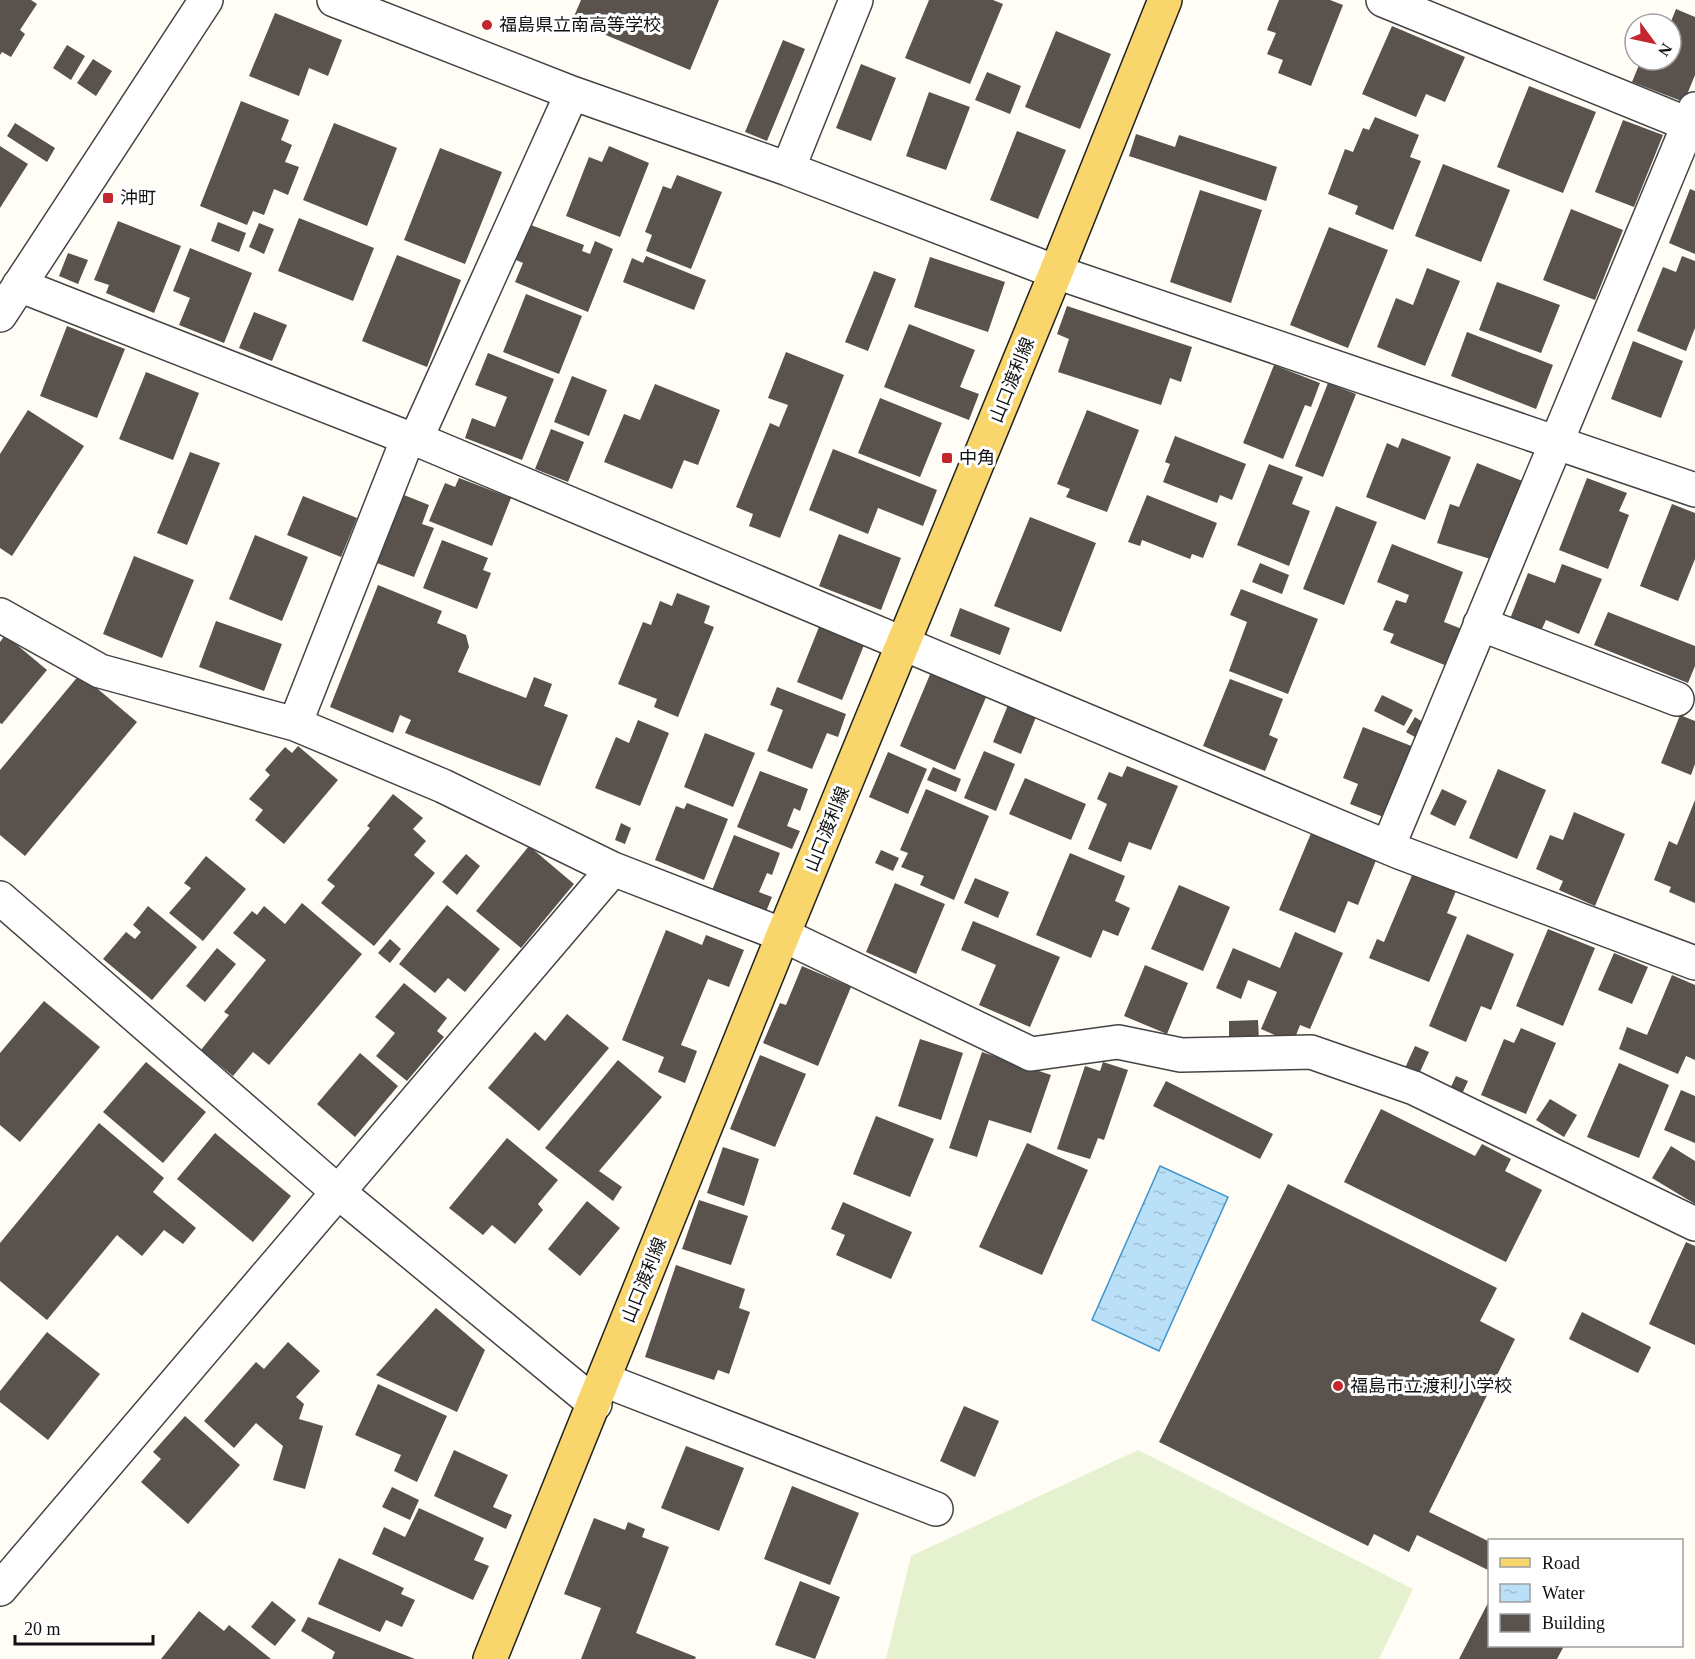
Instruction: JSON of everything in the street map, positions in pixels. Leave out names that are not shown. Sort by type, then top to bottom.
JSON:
[{"type":"main road","name":"山口渡利線","points":[[490,1659],[1165,0]]},
{"type":"street","points":[[0,315],[206,0]]},
{"type":"street","points":[[334,0],[572,93],[788,169],[1056,272],[1695,490]]},
{"type":"street","points":[[788,169],[855,0]]},
{"type":"street","points":[[1383,0],[1693,120],[1388,847]]},
{"type":"street","points":[[295,724],[412,439],[572,93]]},
{"type":"street","points":[[19,285],[412,439],[1388,847],[1695,963]]},
{"type":"street","points":[[0,615],[100,671],[295,724],[443,786],[613,869],[783,935],[1031,1054],[1118,1042],[1181,1054],[1311,1052],[1414,1088],[1695,1224]]},
{"type":"street","points":[[1480,624],[1677,699]]},
{"type":"street","points":[[0,1590],[613,869]]},
{"type":"street","points":[[0,898],[337,1191],[599,1392],[936,1509]]},
{"type":"green space","points":[[1138,1450],[1413,1589],[1379,1659],[886,1659],[911,1556]]},
{"type":"water","points":[[1160,1166],[1228,1197],[1159,1351],[1092,1320]]},
{"type":"building","points":[[0,0],[31,0],[37,4],[20,30],[25,34],[11,57],[2,52],[0,55]]},
{"type":"building","points":[[581,0],[719,0],[690,70],[572,21]]},
{"type":"building","points":[[929,0],[993,0],[1003,4],[970,84],[905,58]]},
{"type":"building","points":[[1279,0],[1330,0],[1343,5],[1311,86],[1278,73],[1283,60],[1267,54],[1276,33],[1267,30]]},
{"type":"building","points":[[1676,9],[1695,17],[1695,75],[1684,102],[1632,82],[1636,72],[1683,72],[1683,12],[1675,12]]},
{"type":"building","points":[[275,13],[342,40],[328,76],[309,68],[299,96],[249,76]]},
{"type":"building","points":[[1392,26],[1465,57],[1445,102],[1426,94],[1416,117],[1362,94]]},
{"type":"building","points":[[1056,31],[1111,54],[1080,129],[1025,107]]},
{"type":"building","points":[[783,40],[805,49],[767,141],[745,132]]},
{"type":"building","points":[[67,45],[85,56],[71,80],[53,68]]},
{"type":"building","points":[[93,59],[112,71],[96,96],[77,83]]},
{"type":"building","points":[[861,64],[896,78],[871,141],[836,128]]},
{"type":"building","points":[[987,72],[1021,86],[1010,114],[975,100]]},
{"type":"building","points":[[1529,86],[1596,112],[1563,193],[1497,167]]},
{"type":"building","points":[[929,92],[970,107],[946,170],[906,156]]},
{"type":"building","points":[[241,101],[289,120],[281,140],[292,145],[285,162],[299,167],[288,195],[274,189],[264,215],[253,211],[247,225],[200,206]]},
{"type":"building","points":[[1375,117],[1419,135],[1410,157],[1421,161],[1393,230],[1355,214],[1358,206],[1328,194],[1345,149],[1353,152],[1363,128],[1369,130]]},
{"type":"building","points":[[1623,120],[1663,135],[1634,207],[1595,192]]},
{"type":"building","points":[[15,123],[55,148],[47,162],[7,136]]},
{"type":"building","points":[[334,123],[397,148],[367,226],[303,200]]},
{"type":"building","points":[[1017,131],[1066,150],[1038,219],[990,200]]},
{"type":"building","points":[[1136,134],[1175,147],[1179,135],[1277,167],[1266,201],[1129,156]]},
{"type":"building","points":[[0,146],[28,164],[0,208]]},
{"type":"building","points":[[609,146],[649,163],[620,237],[566,216],[589,157],[602,162]]},
{"type":"building","points":[[440,148],[502,172],[465,264],[404,240]]},
{"type":"building","points":[[1443,164],[1510,190],[1481,262],[1415,236]]},
{"type":"building","points":[[677,175],[722,192],[691,269],[646,251],[652,235],[645,232],[663,186],[671,189]]},
{"type":"building","points":[[1690,189],[1695,191],[1695,254],[1669,243]]},
{"type":"building","points":[[1200,190],[1262,210],[1231,303],[1170,282]]},
{"type":"building","points":[[1571,209],[1623,230],[1595,300],[1543,280]]},
{"type":"building","points":[[299,218],[374,248],[353,301],[278,271]]},
{"type":"building","points":[[118,221],[181,246],[154,313],[106,293],[109,285],[94,280]]},
{"type":"building","points":[[218,222],[246,233],[239,252],[211,241]]},
{"type":"building","points":[[523,222],[584,245],[582,251],[590,254],[595,241],[613,249],[588,312],[515,282],[523,263],[509,257]]},
{"type":"building","points":[[259,223],[274,229],[264,254],[249,247]]},
{"type":"building","points":[[1329,227],[1388,250],[1348,348],[1290,325]]},
{"type":"building","points":[[190,248],[252,273],[224,343],[179,325],[190,298],[173,291]]},
{"type":"building","points":[[68,253],[88,260],[78,284],[59,276]]},
{"type":"building","points":[[397,255],[461,280],[427,367],[362,341]]},
{"type":"building","points":[[646,256],[706,280],[694,310],[623,282],[632,258],[643,263]]},
{"type":"building","points":[[1682,256],[1695,261],[1695,328],[1686,351],[1637,331],[1663,267],[1676,272]]},
{"type":"building","points":[[930,257],[1005,282],[988,332],[914,307]]},
{"type":"building","points":[[1427,268],[1460,281],[1425,366],[1377,347],[1396,298],[1413,305]]},
{"type":"building","points":[[874,271],[896,279],[868,351],[845,342]]},
{"type":"building","points":[[1497,282],[1560,305],[1541,353],[1479,330]]},
{"type":"building","points":[[526,294],[582,316],[559,374],[503,352]]},
{"type":"building","points":[[1067,306],[1192,347],[1181,382],[1170,378],[1161,405],[1058,372],[1069,339],[1057,334]]},
{"type":"building","points":[[254,312],[287,325],[272,361],[239,348]]},
{"type":"building","points":[[909,324],[975,350],[960,387],[979,394],[969,420],[884,387]]},
{"type":"building","points":[[67,326],[125,349],[97,418],[40,396]]},
{"type":"building","points":[[1467,332],[1553,365],[1536,409],[1451,376]]},
{"type":"building","points":[[1633,341],[1683,361],[1661,418],[1611,399]]},
{"type":"building","points":[[786,352],[844,375],[780,538],[749,526],[753,514],[736,507],[770,423],[779,427],[788,405],[768,398]]},
{"type":"building","points":[[488,353],[554,379],[522,460],[465,438],[472,418],[495,427],[507,397],[475,385]]},
{"type":"building","points":[[1274,365],[1320,383],[1311,407],[1305,405],[1283,459],[1243,443]]},
{"type":"building","points":[[146,372],[199,393],[173,460],[119,439]]},
{"type":"building","points":[[572,376],[607,390],[589,436],[554,422]]},
{"type":"building","points":[[1328,383],[1356,394],[1323,477],[1295,466]]},
{"type":"building","points":[[655,384],[720,410],[698,465],[684,460],[672,489],[604,462],[624,414],[640,420]]},
{"type":"building","points":[[880,398],[942,423],[920,477],[858,453]]},
{"type":"building","points":[[28,410],[84,446],[12,556],[0,548],[0,454]]},
{"type":"building","points":[[1087,410],[1139,430],[1107,512],[1066,497],[1070,489],[1057,484]]},
{"type":"building","points":[[551,429],[584,442],[568,482],[535,469]]},
{"type":"building","points":[[1175,436],[1246,464],[1232,500],[1220,495],[1217,503],[1163,482],[1170,464],[1165,462]]},
{"type":"building","points":[[1402,438],[1451,457],[1425,520],[1366,497],[1387,443],[1398,448]]},
{"type":"building","points":[[833,449],[937,490],[923,526],[878,508],[868,534],[809,510]]},
{"type":"building","points":[[190,452],[220,463],[187,545],[157,533]]},
{"type":"building","points":[[1477,463],[1525,482],[1494,560],[1437,543],[1450,504],[1459,507]]},
{"type":"building","points":[[1269,464],[1303,477],[1292,504],[1310,511],[1289,566],[1237,545]]},
{"type":"building","points":[[459,478],[511,498],[492,546],[429,521],[445,483],[455,487]]},
{"type":"building","points":[[1587,478],[1627,493],[1619,511],[1629,515],[1608,569],[1559,550]]},
{"type":"building","points":[[404,495],[429,505],[422,524],[434,528],[414,577],[377,563]]},
{"type":"building","points":[[1147,495],[1217,523],[1203,558],[1192,554],[1190,559],[1142,540],[1140,546],[1128,542]]},
{"type":"building","points":[[303,496],[357,518],[341,557],[287,535]]},
{"type":"building","points":[[1672,504],[1695,513],[1695,559],[1678,601],[1640,586]]},
{"type":"building","points":[[1336,506],[1377,522],[1344,605],[1303,589]]},
{"type":"building","points":[[1030,517],[1096,543],[1061,632],[994,606]]},
{"type":"building","points":[[839,534],[901,558],[881,610],[819,586]]},
{"type":"building","points":[[255,535],[308,557],[282,621],[229,599]]},
{"type":"building","points":[[442,540],[488,558],[483,570],[491,573],[477,609],[423,588]]},
{"type":"building","points":[[1392,544],[1463,572],[1444,622],[1467,631],[1452,668],[1390,643],[1394,634],[1383,630],[1396,600],[1406,603],[1409,595],[1377,582]]},
{"type":"building","points":[[134,556],[194,580],[162,658],[103,634]]},
{"type":"building","points":[[1260,563],[1289,575],[1282,594],[1252,582]]},
{"type":"building","points":[[1562,564],[1602,579],[1579,634],[1546,620],[1541,631],[1510,619],[1528,573],[1555,583]]},
{"type":"building","points":[[378,585],[442,611],[437,623],[466,635],[469,647],[458,672],[526,698],[534,677],[552,684],[544,706],[568,715],[540,786],[405,733],[411,720],[400,715],[393,733],[330,707]]},
{"type":"building","points":[[1241,589],[1318,619],[1288,694],[1229,671],[1247,622],[1230,615]]},
{"type":"building","points":[[677,593],[710,606],[704,623],[714,627],[678,717],[654,707],[657,699],[618,684],[643,622],[651,625],[660,601],[672,606]]},
{"type":"building","points":[[960,608],[1010,628],[1000,655],[950,636]]},
{"type":"building","points":[[1608,612],[1695,646],[1695,666],[1688,683],[1594,645]]},
{"type":"building","points":[[216,621],[282,644],[264,691],[199,667]]},
{"type":"building","points":[[819,627],[864,645],[842,700],[797,682]]},
{"type":"building","points":[[5,635],[47,670],[2,724],[0,723],[0,642]]},
{"type":"building","points":[[931,672],[987,695],[955,770],[900,746]]},
{"type":"building","points":[[80,674],[137,722],[25,856],[0,835],[0,770]]},
{"type":"building","points":[[1230,679],[1283,699],[1269,735],[1278,739],[1265,771],[1203,746]]},
{"type":"building","points":[[777,687],[846,714],[838,737],[827,733],[812,769],[767,751],[783,710],[770,705]]},
{"type":"building","points":[[1382,695],[1413,710],[1404,726],[1374,711]]},
{"type":"building","points":[[1008,705],[1036,717],[1021,754],[993,742]]},
{"type":"building","points":[[1680,715],[1695,721],[1695,764],[1691,775],[1661,763]]},
{"type":"building","points":[[1415,717],[1430,727],[1422,741],[1406,732]]},
{"type":"building","points":[[638,720],[669,733],[640,806],[595,788],[616,737],[629,743]]},
{"type":"building","points":[[1363,727],[1414,747],[1386,818],[1350,804],[1358,784],[1343,778]]},
{"type":"building","points":[[705,733],[755,753],[733,807],[684,787]]},
{"type":"building","points":[[298,746],[338,780],[284,844],[255,820],[263,810],[249,799],[270,775],[265,770],[285,747],[292,753]]},
{"type":"building","points":[[984,751],[1015,764],[996,811],[964,798]]},
{"type":"building","points":[[888,752],[927,769],[908,814],[869,797]]},
{"type":"building","points":[[1127,766],[1178,786],[1151,850],[1129,842],[1121,862],[1088,849],[1107,804],[1097,799],[1109,772],[1122,777]]},
{"type":"building","points":[[933,767],[961,779],[956,792],[927,780]]},
{"type":"building","points":[[1498,769],[1546,790],[1517,859],[1469,838]]},
{"type":"building","points":[[760,771],[808,789],[800,811],[794,808],[787,826],[800,831],[792,849],[737,827]]},
{"type":"building","points":[[1025,778],[1086,804],[1071,840],[1009,814]]},
{"type":"building","points":[[926,789],[989,816],[954,900],[920,885],[924,876],[901,867],[908,853],[900,850]]},
{"type":"building","points":[[1442,789],[1467,801],[1455,826],[1430,814]]},
{"type":"building","points":[[393,794],[423,818],[413,829],[426,841],[414,855],[435,873],[374,946],[321,903],[335,886],[327,880],[370,828],[367,826]]},
{"type":"building","points":[[1695,800],[1695,903],[1669,892],[1671,887],[1654,880],[1669,841],[1677,845]]},
{"type":"building","points":[[687,803],[728,819],[704,880],[655,860],[676,806],[684,809]]},
{"type":"building","points":[[1574,812],[1625,834],[1595,906],[1559,890],[1563,881],[1536,869],[1550,835],[1563,840]]},
{"type":"building","points":[[621,823],[631,828],[625,844],[615,840]]},
{"type":"building","points":[[1312,831],[1377,858],[1358,905],[1348,901],[1335,933],[1279,910]]},
{"type":"building","points":[[734,835],[780,853],[772,875],[767,873],[759,892],[772,897],[765,914],[711,893]]},
{"type":"building","points":[[529,846],[574,884],[521,948],[476,911]]},
{"type":"building","points":[[881,850],[899,858],[893,871],[875,863]]},
{"type":"building","points":[[1070,853],[1125,876],[1115,901],[1130,908],[1118,936],[1103,930],[1091,958],[1036,935]]},
{"type":"building","points":[[466,854],[480,866],[457,895],[442,882]]},
{"type":"building","points":[[206,856],[246,889],[203,941],[169,913],[191,888],[184,883]]},
{"type":"building","points":[[1413,873],[1456,891],[1447,913],[1457,917],[1429,982],[1369,958],[1377,939],[1384,942]]},
{"type":"building","points":[[975,878],[1009,892],[998,918],[964,903]]},
{"type":"building","points":[[895,883],[945,904],[916,974],[866,952]]},
{"type":"building","points":[[1179,885],[1230,907],[1203,971],[1151,949]]},
{"type":"building","points":[[302,903],[362,954],[269,1065],[253,1052],[233,1076],[201,1050],[229,1015],[224,1012],[266,960],[233,933],[252,911],[257,915],[264,906],[285,924]]},
{"type":"building","points":[[447,905],[500,949],[465,992],[448,978],[435,993],[399,964]]},
{"type":"building","points":[[148,906],[197,947],[152,1000],[103,959],[126,932],[135,939],[141,932],[133,925]]},
{"type":"building","points":[[973,921],[1060,957],[1030,1027],[979,1005],[996,965],[961,950]]},
{"type":"building","points":[[1548,929],[1595,948],[1563,1026],[1516,1006]]},
{"type":"building","points":[[666,930],[702,945],[706,935],[744,950],[729,987],[708,979],[681,1045],[697,1051],[685,1083],[658,1072],[664,1057],[622,1040]]},
{"type":"building","points":[[1295,932],[1343,953],[1310,1029],[1300,1025],[1293,1043],[1261,1029],[1277,992],[1248,980],[1241,999],[1216,988],[1233,948],[1280,968]]},
{"type":"building","points":[[1467,934],[1514,954],[1491,1010],[1481,1006],[1466,1042],[1429,1026]]},
{"type":"building","points":[[390,939],[401,949],[390,963],[378,953]]},
{"type":"building","points":[[217,948],[236,964],[205,1002],[186,986]]},
{"type":"building","points":[[1614,953],[1648,967],[1632,1004],[1598,990]]},
{"type":"building","points":[[1145,965],[1188,983],[1167,1034],[1124,1016]]},
{"type":"building","points":[[802,966],[851,987],[818,1066],[763,1043],[780,1003],[786,1005]]},
{"type":"building","points":[[1672,975],[1695,985],[1695,1060],[1686,1056],[1678,1074],[1619,1049],[1627,1027],[1647,1035]]},
{"type":"building","points":[[404,983],[447,1018],[437,1031],[444,1037],[407,1081],[376,1056],[395,1033],[375,1017]]},
{"type":"building","points":[[44,1001],[100,1047],[20,1142],[0,1125],[0,1053]]},
{"type":"building","points":[[567,1014],[609,1048],[539,1131],[488,1088],[535,1032],[545,1041]]},
{"type":"building","points":[[1258,1020],[1259,1040],[1229,1040],[1229,1021]]},
{"type":"building","points":[[1521,1028],[1556,1043],[1526,1114],[1481,1095],[1504,1039],[1514,1043]]},
{"type":"building","points":[[920,1039],[963,1053],[941,1120],[898,1106]]},
{"type":"building","points":[[1415,1046],[1429,1052],[1419,1074],[1405,1068]]},
{"type":"building","points":[[982,1052],[1051,1075],[1031,1133],[989,1120],[977,1157],[949,1148]]},
{"type":"building","points":[[360,1053],[398,1086],[355,1137],[317,1104]]},
{"type":"building","points":[[760,1055],[806,1074],[775,1147],[730,1129]]},
{"type":"building","points":[[618,1060],[662,1097],[599,1171],[622,1187],[613,1201],[545,1148]]},
{"type":"building","points":[[146,1062],[206,1112],[163,1163],[103,1112]]},
{"type":"building","points":[[1103,1062],[1128,1070],[1104,1140],[1098,1138],[1090,1159],[1057,1149],[1085,1066],[1100,1071]]},
{"type":"building","points":[[1619,1063],[1669,1085],[1639,1158],[1587,1137]]},
{"type":"building","points":[[1456,1076],[1468,1081],[1462,1094],[1450,1089]]},
{"type":"building","points":[[1166,1081],[1273,1134],[1260,1159],[1153,1106]]},
{"type":"building","points":[[1681,1090],[1695,1096],[1695,1143],[1664,1130]]},
{"type":"building","points":[[1550,1099],[1577,1115],[1564,1137],[1536,1120]]},
{"type":"building","points":[[1381,1109],[1475,1156],[1482,1144],[1511,1159],[1505,1171],[1542,1190],[1506,1262],[1344,1182]]},
{"type":"building","points":[[876,1116],[934,1139],[910,1197],[853,1174]]},
{"type":"building","points":[[99,1123],[164,1178],[153,1192],[196,1228],[183,1244],[164,1230],[142,1256],[117,1235],[47,1320],[0,1281],[0,1243]]},
{"type":"building","points":[[215,1133],[291,1196],[253,1242],[177,1179]]},
{"type":"building","points":[[507,1138],[558,1180],[538,1204],[543,1210],[515,1244],[492,1225],[483,1235],[449,1208]]},
{"type":"building","points":[[1027,1143],[1088,1170],[1042,1275],[979,1247]]},
{"type":"building","points":[[1671,1146],[1695,1161],[1695,1204],[1652,1178]]},
{"type":"building","points":[[723,1147],[759,1159],[744,1206],[707,1193]]},
{"type":"building","points":[[1288,1184],[1497,1288],[1480,1321],[1515,1339],[1429,1512],[1488,1541],[1488,1570],[1417,1535],[1409,1552],[1374,1534],[1368,1546],[1159,1442]]},
{"type":"building","points":[[699,1200],[748,1216],[731,1265],[682,1249]]},
{"type":"building","points":[[587,1201],[620,1228],[580,1276],[548,1249]]},
{"type":"building","points":[[843,1202],[912,1232],[891,1279],[836,1255],[845,1235],[831,1229]]},
{"type":"building","points":[[1686,1242],[1695,1246],[1695,1345],[1649,1324]]},
{"type":"building","points":[[676,1265],[745,1289],[739,1308],[750,1312],[729,1374],[718,1370],[714,1380],[645,1357]]},
{"type":"building","points":[[436,1308],[485,1350],[457,1412],[376,1375]]},
{"type":"building","points":[[1582,1312],[1651,1347],[1638,1373],[1569,1339]]},
{"type":"building","points":[[47,1332],[100,1374],[48,1440],[0,1402],[0,1391]]},
{"type":"building","points":[[288,1342],[320,1371],[296,1397],[304,1404],[299,1419],[323,1426],[305,1489],[273,1480],[283,1446],[256,1423],[234,1448],[204,1421],[256,1362],[264,1369]]},
{"type":"building","points":[[378,1384],[447,1416],[417,1482],[394,1471],[401,1455],[355,1435]]},
{"type":"building","points":[[964,1406],[999,1421],[975,1477],[940,1461]]},
{"type":"building","points":[[185,1416],[240,1465],[188,1524],[141,1482],[161,1459],[153,1452]]},
{"type":"building","points":[[686,1446],[744,1468],[719,1531],[661,1508]]},
{"type":"building","points":[[454,1450],[508,1475],[493,1507],[512,1515],[506,1529],[434,1496]]},
{"type":"building","points":[[792,1486],[859,1513],[830,1585],[764,1559]]},
{"type":"building","points":[[392,1487],[419,1500],[410,1520],[382,1507]]},
{"type":"building","points":[[419,1508],[484,1538],[474,1560],[489,1566],[473,1600],[372,1554],[384,1527],[405,1537]]},
{"type":"building","points":[[594,1518],[625,1530],[628,1522],[645,1529],[642,1537],[669,1547],[636,1633],[696,1657],[695,1659],[581,1659],[601,1608],[564,1594]]},
{"type":"building","points":[[339,1558],[404,1588],[401,1594],[415,1600],[402,1627],[386,1620],[380,1632],[318,1604]]},
{"type":"building","points":[[800,1581],[840,1597],[815,1659],[775,1645]]},
{"type":"building","points":[[272,1601],[296,1620],[275,1646],[251,1627]]},
{"type":"building","points":[[1488,1603],[1488,1647],[1563,1647],[1557,1659],[1459,1659]]},
{"type":"building","points":[[199,1611],[224,1631],[229,1625],[271,1659],[161,1659]]},
{"type":"building","points":[[308,1617],[415,1659],[332,1659],[335,1652],[301,1631]]},
{"type":"place","name":"福島県立南高等学校","points":[[487,25]]},
{"type":"place","name":"沖町","points":[[108,198]]},
{"type":"place","name":"中角","points":[[947,458]]},
{"type":"place","name":"福島市立渡利小学校","points":[[1338,1386]]}]
